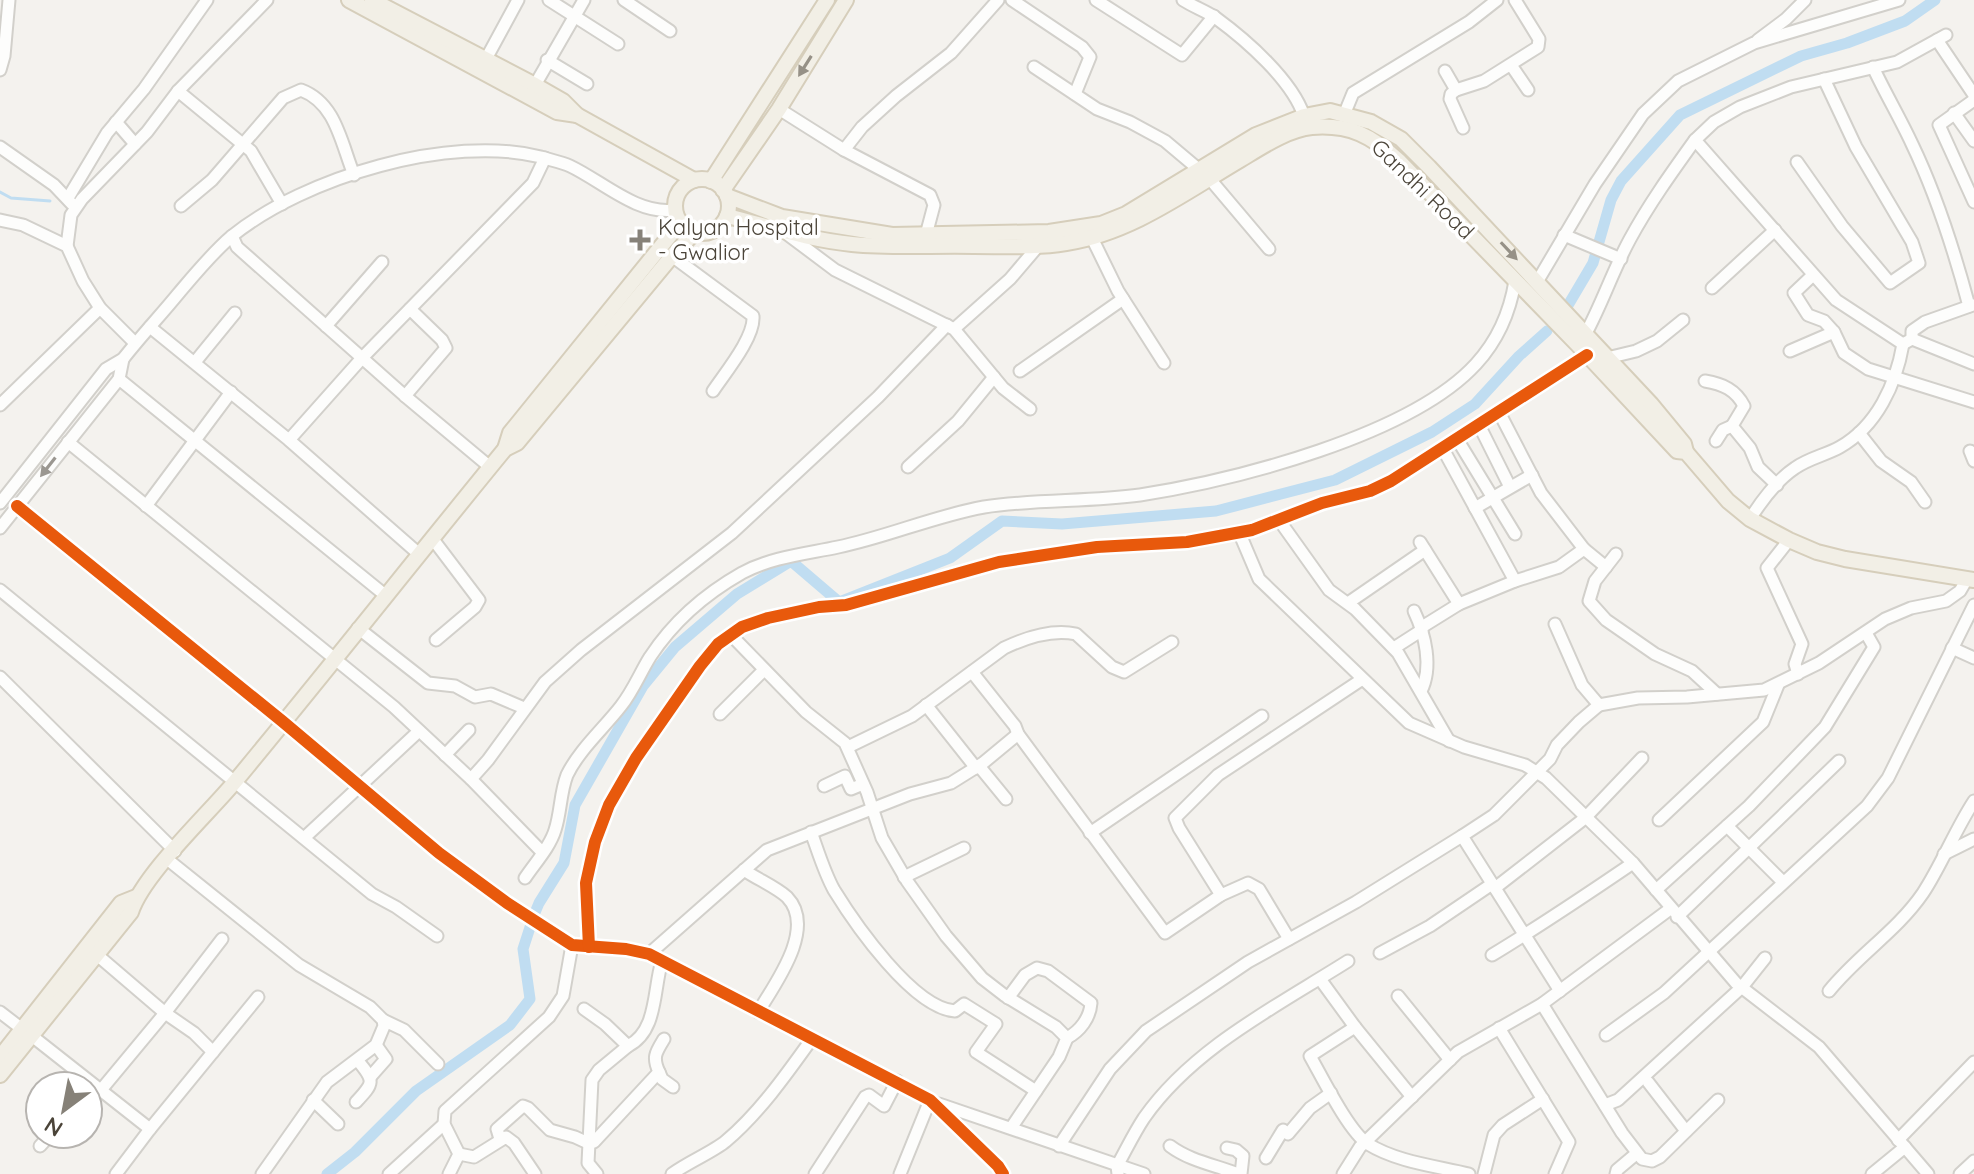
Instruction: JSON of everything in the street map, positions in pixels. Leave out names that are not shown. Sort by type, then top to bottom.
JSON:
[{"type":"main road","points":[[349,0],[557,112],[577,115]]},
{"type":"main road","points":[[372,0],[535,85],[563,101],[577,115],[694,180],[720,189],[782,224],[892,235],[1049,232],[1101,224],[1205,174],[1256,135],[1304,116],[1330,111],[1371,122],[1401,139],[1537,282],[1549,305]]},
{"type":"main road","points":[[694,180],[681,188],[674,203],[677,217],[694,233],[710,233],[727,216],[720,189],[827,0]]},
{"type":"main road","points":[[720,189],[779,109],[846,0]]},
{"type":"main road","name":"Gandhi Road","points":[[727,216],[782,224],[853,244],[1063,244],[1120,229],[1150,215],[1205,174],[1308,127],[1347,129],[1375,139],[1515,281],[1549,305],[1587,355],[1677,451],[1686,452],[1728,501],[1750,519],[1817,552],[1970,580]]},
{"type":"main road","points":[[0,1057],[27,1032],[131,912],[136,897],[234,783],[505,449],[510,433],[677,217]]},
{"type":"main road","points":[[505,449],[517,443],[694,233]]},
{"type":"main road","points":[[1567,325],[1585,335],[1607,358],[1684,444],[1686,452]]},
{"type":"main road","points":[[0,1075],[27,1032],[121,903],[136,897]]},
{"type":"street","points":[[0,70],[9,0]]},
{"type":"street","points":[[135,343],[100,308],[67,246],[71,203],[116,122],[144,89],[207,0]]},
{"type":"street","points":[[71,203],[135,144],[178,91],[267,0]]},
{"type":"street","points":[[486,59],[518,0]]},
{"type":"street","points":[[549,0],[618,44]]},
{"type":"street","points":[[535,85],[584,0]]},
{"type":"street","points":[[624,0],[670,31]]},
{"type":"street","points":[[844,150],[862,127],[896,96],[951,53],[998,0]]},
{"type":"street","points":[[1012,0],[1082,47],[1090,57],[1075,94]]},
{"type":"street","points":[[1096,0],[1182,55],[1214,16]]},
{"type":"street","points":[[1183,0],[1214,16],[1269,64],[1299,102],[1304,116]]},
{"type":"street","points":[[1344,115],[1353,93],[1469,22],[1497,0]]},
{"type":"street","points":[[1463,128],[1450,99],[1451,94],[1484,81],[1538,47],[1539,39],[1515,0]]},
{"type":"street","points":[[1754,43],[1805,0]]},
{"type":"street","points":[[1537,282],[1595,184],[1643,114],[1678,81],[1754,43],[1899,0]]},
{"type":"street","points":[[1585,335],[1621,259],[1665,182],[1695,140],[1714,122],[1740,107],[1791,87],[1897,62],[1942,37],[1974,98],[1939,125],[1974,202]]},
{"type":"street","points":[[547,60],[587,84]]},
{"type":"street","points":[[1511,65],[1528,90]]},
{"type":"street","points":[[1034,67],[1097,109],[1165,141],[1205,174],[1269,249]]},
{"type":"street","points":[[1750,519],[1777,485],[1798,465],[1843,446],[1874,418],[1889,391],[1914,329],[1971,305],[1930,185],[1912,142],[1873,67]]},
{"type":"street","points":[[1445,71],[1456,90]]},
{"type":"street","points":[[1797,162],[1842,226],[1890,283],[1919,263],[1912,242],[1856,147],[1824,79]]},
{"type":"street","points":[[181,206],[205,187],[283,98],[301,90],[313,94],[328,108],[354,175]]},
{"type":"street","points":[[178,91],[251,151],[282,204]]},
{"type":"street","points":[[779,109],[844,150],[930,195],[934,205],[926,235]]},
{"type":"street","points":[[1954,113],[1974,141]]},
{"type":"street","points":[[116,122],[135,144]]},
{"type":"street","points":[[1695,140],[1836,300],[1907,342],[1974,364]]},
{"type":"street","points":[[0,147],[54,185],[71,203]]},
{"type":"street","points":[[0,503],[106,369],[123,359],[211,256],[232,236],[282,204],[392,162],[489,149],[515,151],[569,166],[617,193],[677,217]]},
{"type":"street","points":[[289,440],[362,358],[533,183],[545,158]]},
{"type":"street","points":[[0,220],[23,225],[67,246]]},
{"type":"street","points":[[782,224],[835,270],[950,327],[1003,388],[1030,409]]},
{"type":"street","points":[[1712,288],[1775,230]]},
{"type":"street","points":[[1564,235],[1621,259]]},
{"type":"street","points":[[232,236],[237,247],[490,467]]},
{"type":"street","points":[[1092,238],[1123,299],[1164,363]]},
{"type":"street","points":[[471,779],[545,682],[581,650],[732,533],[950,327],[1025,264],[1039,245]]},
{"type":"street","points":[[672,256],[753,316],[754,324],[749,335],[713,391]]},
{"type":"street","points":[[326,326],[382,262]]},
{"type":"street","points":[[1813,275],[1794,293],[1808,315],[1824,321],[1834,332],[1844,353],[1851,359],[1868,369],[1974,402]]},
{"type":"street","points":[[525,878],[556,829],[563,789],[571,770],[625,701],[667,632],[691,609],[740,575],[767,561],[840,547],[981,508],[1052,499],[1137,495],[1266,467],[1330,446],[1401,418],[1446,391],[1476,364],[1499,332],[1511,308],[1515,281]]},
{"type":"street","points":[[1020,371],[1123,299]]},
{"type":"street","points":[[0,405],[100,308]]},
{"type":"street","points":[[405,396],[446,348],[442,340],[410,309]]},
{"type":"street","points":[[195,362],[235,313]]},
{"type":"street","points":[[1607,358],[1636,351],[1657,341],[1683,320]]},
{"type":"street","points":[[150,327],[289,440],[419,554]]},
{"type":"street","points":[[1790,351],[1834,332]]},
{"type":"street","points":[[589,947],[586,883],[595,842],[609,805],[636,758],[700,666],[718,644],[742,627],[819,607],[846,605],[999,562],[1097,547],[1187,542],[1239,532],[1322,503],[1370,491],[1443,449],[1587,355]]},
{"type":"street","points":[[0,528],[119,379],[123,359]]},
{"type":"street","points":[[908,467],[958,421],[994,377]]},
{"type":"street","points":[[119,379],[385,595]]},
{"type":"street","points":[[1705,381],[1722,385],[1739,397],[1744,406],[1732,426],[1723,430],[1716,441]]},
{"type":"street","points":[[146,506],[231,392]]},
{"type":"street","points":[[1499,412],[1541,493],[1584,549],[1606,567]]},
{"type":"street","points":[[1479,425],[1510,487]]},
{"type":"street","points":[[1732,426],[1750,448],[1758,467],[1777,485]]},
{"type":"street","points":[[1859,433],[1881,461],[1911,482],[1925,502]]},
{"type":"street","points":[[1457,439],[1515,534]]},
{"type":"street","points":[[68,442],[419,731],[542,852]]},
{"type":"street","points":[[1443,449],[1515,581]]},
{"type":"street","points":[[1475,508],[1532,475]]},
{"type":"street","points":[[17,506],[439,853],[568,944],[649,954],[932,1101],[1118,1170],[1144,1174]]},
{"type":"street","points":[[1279,520],[1329,590],[1348,603],[1394,648],[1450,741]]},
{"type":"street","points":[[1239,532],[1259,579],[1409,723],[1538,772],[1633,863],[1742,987],[1819,1047],[1928,1174]]},
{"type":"street","points":[[432,538],[479,600],[475,607],[436,640]]},
{"type":"street","points":[[1789,540],[1767,568],[1802,644],[1795,664],[1798,674]]},
{"type":"street","points":[[1348,603],[1422,546],[1459,604]]},
{"type":"street","points":[[1394,648],[1459,604],[1559,567],[1584,549]]},
{"type":"street","points":[[1616,554],[1590,591],[1589,601],[1597,612],[1655,654],[1692,671],[1717,694]]},
{"type":"street","points":[[1059,1146],[1110,1069],[1146,1031],[1248,962],[1494,815],[1550,759],[1557,745],[1599,705],[1638,698],[1746,692],[1778,685],[1885,619],[1911,608],[1946,601],[1970,580]]},
{"type":"street","points":[[0,590],[372,894],[437,936]]},
{"type":"street","points":[[1606,1035],[1664,993],[1867,806],[1888,778],[1974,605]]},
{"type":"street","points":[[1414,611],[1422,628],[1428,678],[1421,691]]},
{"type":"street","points":[[1555,624],[1582,685],[1599,705]]},
{"type":"street","points":[[358,628],[428,683],[455,686],[475,697],[491,694],[524,708]]},
{"type":"street","points":[[1656,890],[1727,826],[1825,727],[1874,647],[1866,633]]},
{"type":"street","points":[[848,747],[902,722],[1004,648],[1020,640],[1050,634],[1076,634],[1112,667],[1124,672],[1172,642]]},
{"type":"street","points":[[731,635],[806,712],[848,747],[882,838],[904,877],[946,936],[982,978],[1056,1027],[1067,1038]]},
{"type":"street","points":[[1952,648],[1974,658]]},
{"type":"street","points":[[720,714],[764,670]]},
{"type":"street","points":[[972,672],[1015,726],[1165,933],[1221,895],[1248,883],[1254,886],[1289,939]]},
{"type":"street","points":[[0,677],[171,855],[299,965],[370,1007],[383,1020],[404,1030],[438,1064]]},
{"type":"street","points":[[1221,895],[1175,818],[1218,775],[1361,680]]},
{"type":"street","points":[[1659,820],[1763,722],[1778,685]]},
{"type":"street","points":[[926,705],[1006,799]]},
{"type":"street","points":[[1090,833],[1262,716]]},
{"type":"street","points":[[445,755],[469,730]]},
{"type":"street","points":[[304,838],[419,731]]},
{"type":"street","points":[[649,954],[767,850],[873,808],[951,783],[977,767],[1018,734]]},
{"type":"street","points":[[1380,953],[1494,886],[1585,818],[1642,758]]},
{"type":"street","points":[[1343,1174],[1365,1142],[1458,1052],[1542,1004],[1674,913],[1751,847],[1839,761]]},
{"type":"street","points":[[824,786],[845,776],[851,789],[863,784]]},
{"type":"street","points":[[1829,991],[1847,968],[1897,925],[1923,892],[1974,801]]},
{"type":"street","points":[[1727,826],[1783,882]]},
{"type":"street","points":[[811,832],[833,887],[894,970],[913,990],[945,1010],[955,1011],[964,1004],[996,1024],[976,1052],[1036,1091]]},
{"type":"street","points":[[1462,836],[1560,991]]},
{"type":"street","points":[[1944,854],[1974,839]]},
{"type":"street","points":[[904,877],[964,848]]},
{"type":"street","points":[[1492,955],[1633,863]]},
{"type":"street","points":[[744,870],[785,895],[798,919],[789,959],[758,1012]]},
{"type":"street","points":[[104,1077],[165,1013],[222,939]]},
{"type":"street","points":[[459,1154],[444,1124],[445,1111],[549,1017],[563,996],[568,944]]},
{"type":"street","points":[[96,954],[213,1052]]},
{"type":"street","points":[[1605,1105],[1618,1100],[1742,987],[1765,958]]},
{"type":"street","points":[[597,1174],[588,1163],[594,1075],[650,1026],[662,961]]},
{"type":"street","points":[[1118,1170],[1145,1118],[1182,1075],[1233,1034],[1348,961]]},
{"type":"street","points":[[1008,998],[1025,975],[1037,968],[1048,971],[1091,1003],[1090,1012],[1077,1032],[1067,1038],[1059,1057],[1011,1128]]},
{"type":"street","points":[[1320,979],[1412,1097]]},
{"type":"street","points":[[1398,996],[1450,1060]]},
{"type":"street","points":[[116,1174],[258,997]]},
{"type":"street","points":[[1542,1004],[1642,1159],[1652,1161],[1660,1157],[1718,1100]]},
{"type":"street","points":[[584,1009],[628,1046]]},
{"type":"street","points":[[0,1012],[72,1070]]},
{"type":"street","points":[[262,1174],[313,1100],[336,1074],[376,1045],[384,1026],[383,1020]]},
{"type":"street","points":[[1355,1027],[1310,1056],[1365,1142],[1404,1160],[1469,1174]]},
{"type":"street","points":[[1499,1028],[1569,1142],[1555,1174]]},
{"type":"street","points":[[664,1039],[654,1055],[654,1062],[662,1079],[673,1087]]},
{"type":"street","points":[[672,1174],[691,1160],[723,1144],[767,1097],[811,1040]]},
{"type":"street","points":[[356,1102],[369,1088],[371,1076],[386,1059],[376,1045]]},
{"type":"street","points":[[358,1061],[371,1076]]},
{"type":"street","points":[[1872,1174],[1974,1062]]},
{"type":"street","points":[[500,1139],[497,1129],[523,1106],[550,1130],[588,1143],[600,1138],[659,1072]]},
{"type":"street","points":[[815,1174],[865,1097],[869,1095],[884,1106],[897,1081]]},
{"type":"street","points":[[1648,1082],[1686,1131]]},
{"type":"street","points":[[1266,1158],[1283,1130],[1288,1134],[1310,1108],[1331,1093]]},
{"type":"street","points":[[104,1095],[150,1129]]},
{"type":"street","points":[[1484,1174],[1494,1135],[1503,1125],[1543,1099]]},
{"type":"street","points":[[313,1100],[338,1124]]},
{"type":"street","points":[[900,1174],[932,1101]]},
{"type":"street","points":[[932,1101],[1003,1174]]},
{"type":"street","points":[[389,1174],[444,1124]]},
{"type":"street","points":[[459,1154],[474,1157],[506,1137],[514,1143],[535,1174]]},
{"type":"street","points":[[1170,1146],[1184,1157],[1199,1159],[1239,1174],[1243,1156],[1227,1148]]},
{"type":"street","points":[[449,1174],[459,1154]]},
{"type":"street","points":[[1616,1174],[1636,1154]]},
{"type":"street","points":[[1960,1174],[1974,1161]]},
{"type":"waterway","points":[[1567,307],[1593,263],[1611,200],[1621,181],[1680,115],[1801,56],[1905,21],[1935,0]]},
{"type":"waterway","points":[[0,192],[11,198],[50,201]]},
{"type":"waterway","points":[[327,1174],[355,1152],[416,1091],[510,1025],[530,999],[523,949],[539,903],[564,863],[575,805],[643,686],[675,647],[737,594],[791,561],[839,602],[950,558],[1002,521],[1062,524],[1216,511],[1335,480],[1432,432],[1475,404],[1547,331]]},
{"type":"cycle path","points":[[589,947],[586,883],[595,842],[609,805],[636,758],[700,666],[718,644],[742,627],[819,607],[846,605],[999,562],[1097,547],[1187,542],[1252,530],[1322,503],[1370,491],[1391,481],[1587,355]]},
{"type":"cycle path","points":[[17,506],[439,853],[507,903],[572,945],[649,954],[930,1100],[1003,1174]]},
{"type":"place","name":"Kalyan Hospital - Gwalior","points":[[640,240]]}]
